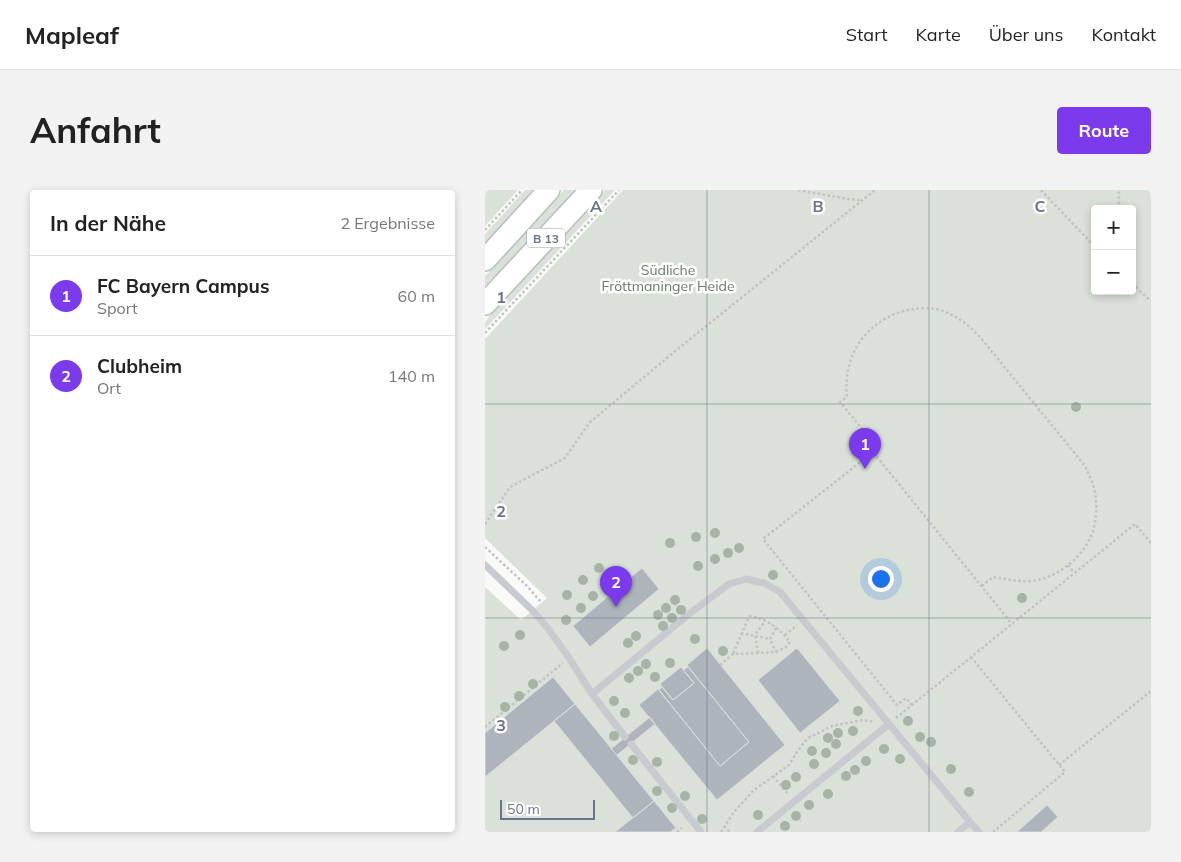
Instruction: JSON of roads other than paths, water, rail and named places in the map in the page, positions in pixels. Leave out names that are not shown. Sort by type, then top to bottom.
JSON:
[{"type":"main road","name":"B 13","points":[[485,260],[549,190]]},
{"type":"main road","name":"B 13","points":[[485,304],[591,190]]},
{"type":"lane","points":[[485,565],[533,610],[547,627],[592,694],[625,737]]},
{"type":"lane","points":[[592,694],[689,614],[729,584],[746,579],[764,582],[780,592],[979,832]]},
{"type":"lane","points":[[757,832],[889,724]]},
{"type":"lane","points":[[631,744],[701,832]]},
{"type":"lane","points":[[958,832],[970,822]]},
{"type":"place","name":"FC Bayern Campus","points":[[865,469]]},
{"type":"place","name":"Clubheim","points":[[616,607]]},
{"type":"park label","name":"Südliche Fröttmaninger Heide","points":[[668,278]]}]
